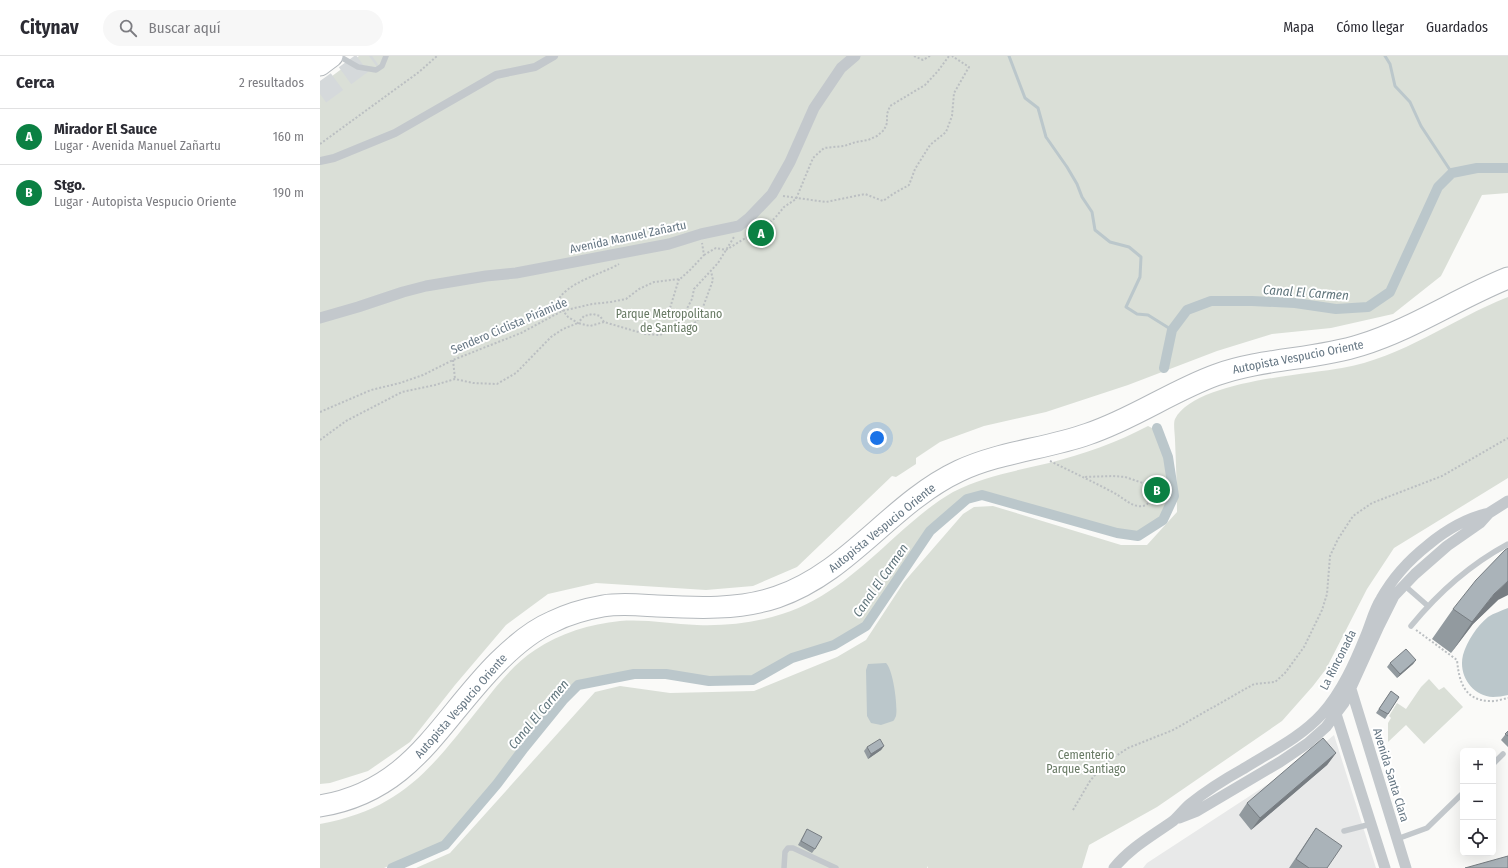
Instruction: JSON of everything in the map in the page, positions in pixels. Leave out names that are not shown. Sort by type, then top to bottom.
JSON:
[{"type":"highway","points":[[320,65],[332,56]]},
{"type":"highway","name":"Autopista Vespucio Oriente","points":[[320,806],[346,800],[364,793],[385,782],[400,771],[432,741],[475,687],[505,655],[529,635],[556,620],[578,612],[603,606],[730,607],[778,597],[823,575],[848,556],[920,494],[942,480],[966,468],[993,459],[1055,445],[1090,434],[1201,381],[1225,372],[1264,362],[1339,351],[1371,342],[1406,328],[1508,278]]},
{"type":"street","points":[[320,161],[334,158],[395,133],[496,75],[534,67],[554,56]]},
{"type":"street","name":"Avenida Manuel Zañartu","points":[[320,318],[426,286],[486,276],[516,273],[669,244],[701,234],[739,226],[749,218],[772,194],[790,162],[814,108],[841,68],[855,56]]},
{"type":"street","name":"La Rinconada","points":[[1173,820],[1197,811],[1235,787],[1265,771],[1308,743],[1326,727],[1344,703],[1394,596],[1447,546],[1480,523],[1489,513],[1508,501]]},
{"type":"street","name":"La Rinconada","points":[[1114,868],[1121,859],[1150,835],[1173,820],[1191,804],[1228,778],[1279,748],[1303,731],[1327,708],[1343,684],[1381,599],[1393,580],[1413,557],[1439,536],[1476,516],[1489,513]]},
{"type":"street","points":[[1439,536],[1447,546]]},
{"type":"street","name":"Avenida Santa Clara","points":[[1351,689],[1397,839],[1402,867]]},
{"type":"street","points":[[1336,714],[1385,868]]},
{"type":"street","points":[[1258,760],[1265,771]]},
{"type":"lane","points":[[339,56],[358,67],[376,70],[382,66],[386,56]]},
{"type":"lane","points":[[1411,626],[1428,606],[1464,572],[1480,560],[1508,544]]},
{"type":"lane","points":[[1404,585],[1428,606]]},
{"type":"lane","points":[[1496,761],[1503,754]]},
{"type":"lane","points":[[1397,839],[1427,828],[1460,796]]},
{"type":"lane","points":[[1344,831],[1371,824]]},
{"type":"lane","points":[[784,868],[785,852],[788,848],[793,848],[836,868]]},
{"type":"path","points":[[320,144],[420,72],[437,56]]},
{"type":"path","points":[[914,56],[923,60],[930,56]]},
{"type":"path","points":[[680,322],[675,320],[670,308],[680,279],[704,255],[716,248],[726,250],[765,226],[775,218],[784,207],[796,199],[813,158],[824,148],[844,146],[877,136],[884,130],[887,123],[887,114],[890,106],[925,84],[938,71],[949,56]]},
{"type":"path","points":[[772,194],[796,199],[826,202],[865,194],[883,202],[893,194],[909,185],[915,169],[930,145],[946,132],[952,116],[954,93],[969,67],[952,56]]},
{"type":"path","points":[[635,250],[632,257],[616,266],[584,280],[560,295],[557,303],[562,311],[578,323],[590,326],[604,322],[646,334],[660,335],[672,330],[680,322],[692,299],[694,289],[718,263],[739,226]]},
{"type":"path","points":[[701,234],[704,255]]},
{"type":"path","points":[[680,322],[680,328],[682,330],[688,328],[697,321],[713,280],[711,271]]},
{"type":"path","name":"Sendero Ciclista Pirámide","points":[[320,412],[371,390],[424,375],[453,360],[520,333],[562,311],[592,304],[626,299],[639,289],[654,282],[680,279]]},
{"type":"path","points":[[320,440],[346,421],[402,392],[455,379],[473,383],[496,384],[516,373],[551,337],[563,329],[578,323],[584,316],[593,314],[600,316],[604,322]]},
{"type":"path","points":[[453,360],[455,379]]},
{"type":"path","points":[[1073,810],[1090,781],[1104,764],[1128,748],[1173,730],[1254,684],[1275,682],[1285,673],[1304,648],[1322,610],[1327,594],[1330,556],[1338,539],[1353,516],[1372,503],[1442,476],[1508,438]]},
{"type":"path","points":[[1049,460],[1136,506],[1143,506],[1149,503],[1151,498],[1149,485],[1131,479],[1113,476],[1083,477]]},
{"type":"path","points":[[1411,626],[1457,660],[1459,678],[1463,687],[1472,696],[1489,701],[1508,698]]},
{"type":"shaded area","points":[[1508,608],[1508,695],[1495,697],[1485,696],[1473,689],[1468,683],[1463,670],[1463,655],[1476,629],[1488,617]]},
{"type":"shaded area","points":[[886,663],[889,667],[893,680],[896,696],[896,716],[893,721],[881,725],[871,723],[867,716],[866,670],[868,664]]},
{"type":"shaded area","points":[[1334,735],[1376,868],[1143,868],[1147,863],[1302,762]]},
{"type":"green space","name":"Parque Metropolitano de Santiago","points":[[359,56],[1508,56],[1508,193],[1482,195],[1441,276],[1393,314],[1331,328],[1272,334],[1217,351],[1128,385],[1046,412],[984,426],[940,442],[916,458],[916,464],[896,477],[892,476],[797,567],[753,586],[706,590],[596,583],[548,594],[506,625],[455,685],[410,742],[368,771],[330,783],[320,784],[320,85]]},
{"type":"green space","name":"Cementerio Parque Santiago","points":[[1508,297],[1508,478],[1394,548],[1367,589],[1326,669],[1282,721],[1157,807],[1089,845],[1082,868],[928,868],[928,866],[927,868],[416,868],[450,853],[595,692],[620,686],[670,693],[754,691],[837,657],[866,640],[904,582],[963,514],[974,507],[993,506],[1121,545],[1147,545],[1177,512],[1174,424],[1175,419],[1186,406],[1204,396],[1226,388],[1277,377],[1342,368],[1385,356]]},
{"type":"green space","points":[[1148,426],[1154,429],[1164,457],[1171,496],[1161,518],[1137,532],[1118,530],[982,492],[966,496],[927,529],[864,624],[833,643],[790,655],[752,677],[709,678],[666,671],[634,670],[576,682],[521,746],[495,782],[444,843],[384,868],[320,868],[320,824],[350,817],[375,807],[396,795],[415,781],[449,745],[508,674],[528,655],[545,644],[576,630],[609,622],[639,621],[719,625],[751,622],[782,614],[798,608],[829,591],[857,571],[923,512],[953,492],[988,478],[1087,452],[1124,438]]},
{"type":"green space","points":[[1429,679],[1439,690],[1444,687],[1463,707],[1424,744],[1406,725],[1388,742],[1388,723],[1391,718],[1389,716],[1397,703],[1406,709],[1421,687]]},
{"type":"building","points":[[1508,548],[1508,581],[1494,594],[1472,622],[1453,609],[1476,580]]},
{"type":"building","points":[[1406,649],[1416,660],[1400,674],[1390,663]]},
{"type":"building","points":[[1391,691],[1399,697],[1388,714],[1379,709]]},
{"type":"building","points":[[1323,738],[1336,753],[1260,818],[1247,803]]},
{"type":"building","points":[[880,739],[884,746],[871,754],[867,747]]},
{"type":"building","points":[[1316,828],[1342,846],[1327,868],[1309,868],[1296,859]]},
{"type":"building","points":[[807,829],[822,837],[815,849],[801,841]]},
{"type":"building","points":[[1508,856],[1508,868],[1465,868]]},
{"type":"waterway","points":[[1009,56],[1025,98],[1038,108],[1046,137],[1067,167],[1077,184],[1082,197],[1092,212],[1095,230],[1110,242],[1129,247],[1141,257],[1140,277],[1126,307],[1137,314],[1148,315],[1172,330]]},
{"type":"waterway","points":[[1385,56],[1390,64],[1395,86],[1410,102],[1421,126],[1452,173]]},
{"type":"waterway","name":"Canal El Carmen","points":[[1164,368],[1172,330],[1187,310],[1211,301],[1295,303],[1336,309],[1368,307],[1390,292],[1438,187],[1452,173],[1477,168],[1508,168]]},
{"type":"waterway","name":"Canal El Carmen","points":[[392,868],[445,845],[497,784],[563,700],[578,685],[634,674],[666,674],[709,681],[753,680],[792,658],[834,645],[866,626],[930,531],[967,499],[982,495],[1117,533],[1138,536],[1163,520],[1174,496],[1168,457],[1157,428]]},
{"type":"tunnel","points":[[320,94],[372,56]]},
{"type":"place","name":"Mirador El Sauce","points":[[761,233]]},
{"type":"place","name":"Stgo.","points":[[1157,490]]}]
